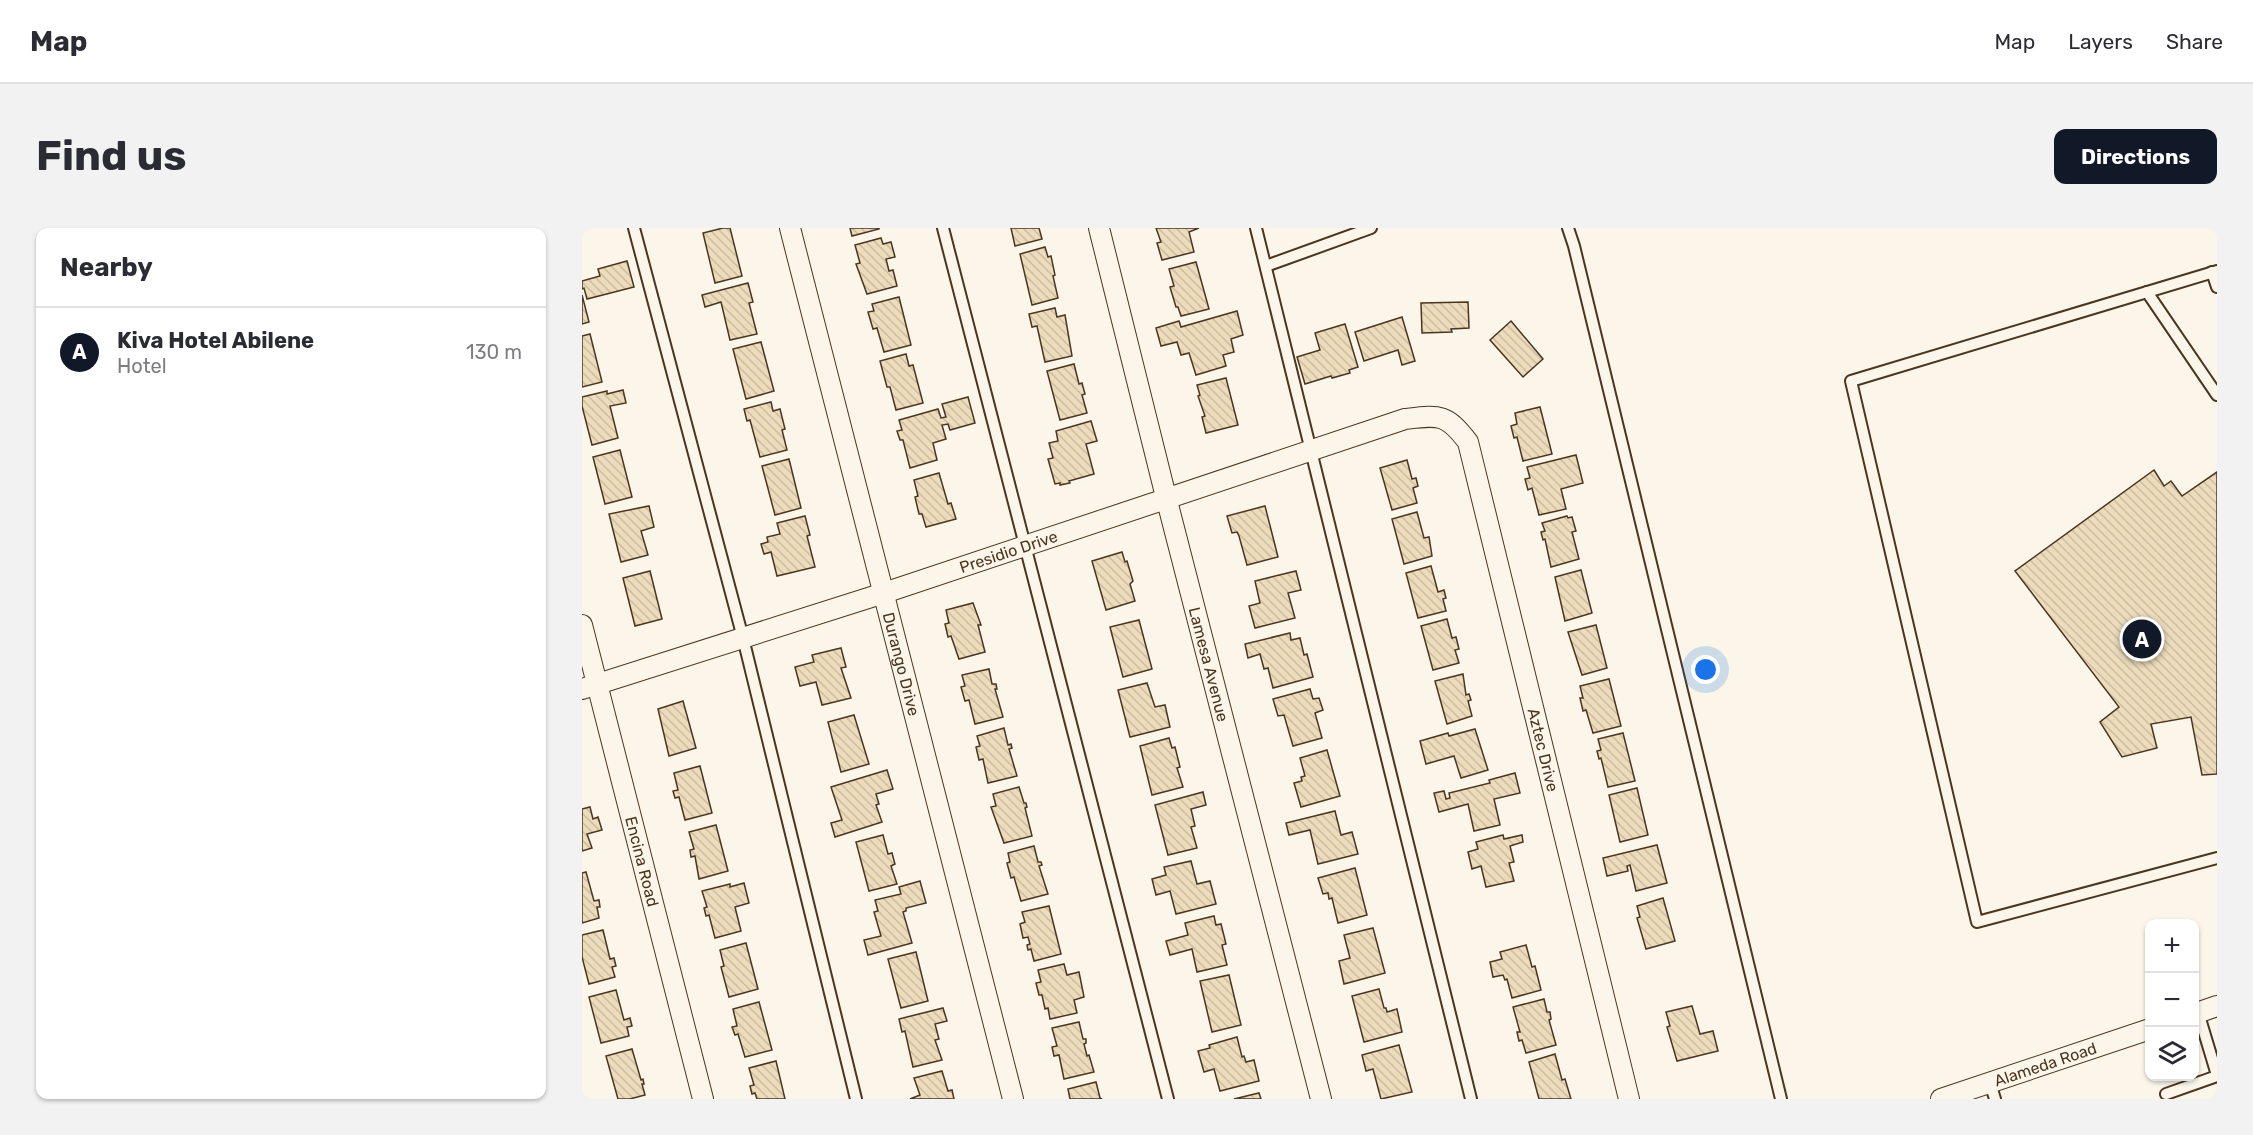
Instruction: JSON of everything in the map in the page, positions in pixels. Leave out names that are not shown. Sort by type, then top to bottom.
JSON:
[{"type":"street","name":"Durango Drive","points":[[790,228],[1013,1099]]},
{"type":"street","name":"Lamesa Avenue","points":[[1099,228],[1321,1099]]},
{"type":"street","name":"Presidio Drive","points":[[590,687],[884,593],[1404,418],[1436,415]]},
{"type":"street","name":"Aztec Drive","points":[[1436,415],[1455,426],[1468,442],[1629,1099]]},
{"type":"street","name":"Encina Road","points":[[582,625],[590,687],[703,1099]]},
{"type":"street","points":[[2199,1012],[2217,1006]]},
{"type":"street","name":"Alameda Road","points":[[1941,1099],[1993,1091],[2145,1031]]},
{"type":"lane","points":[[634,228],[743,638],[856,1099]]},
{"type":"lane","points":[[943,228],[1168,1099]]},
{"type":"lane","points":[[1256,228],[1471,1099]]},
{"type":"lane","points":[[1266,266],[1371,228]]},
{"type":"lane","points":[[1568,228],[1577,257],[1781,1099]]},
{"type":"lane","points":[[2217,287],[2215,271],[1851,381],[1977,922],[2217,858]]},
{"type":"lane","points":[[2147,292],[2217,394]]},
{"type":"lane","points":[[2166,1094],[2217,1076],[2199,1022]]},
{"type":"building","points":[[730,228],[742,276],[715,283],[703,233]]},
{"type":"building","points":[[850,228],[879,228],[879,229],[852,236]]},
{"type":"building","points":[[1011,228],[1039,228],[1042,239],[1015,246]]},
{"type":"building","points":[[1156,228],[1199,228],[1189,232],[1194,252],[1162,260],[1157,243],[1161,242]]},
{"type":"building","points":[[881,238],[883,244],[891,242],[895,257],[886,259],[889,271],[893,270],[897,286],[867,294],[856,264],[860,263],[855,245]]},
{"type":"building","points":[[1045,247],[1048,257],[1051,256],[1058,298],[1032,305],[1020,254]]},
{"type":"building","points":[[627,261],[634,287],[587,299],[584,288],[582,289],[582,281],[600,276],[598,269]]},
{"type":"building","points":[[1196,262],[1209,309],[1181,316],[1170,287],[1174,286],[1169,269]]},
{"type":"building","points":[[748,283],[753,302],[749,303],[757,334],[730,340],[721,302],[705,307],[702,295]]},
{"type":"building","points":[[582,295],[589,322],[582,324]]},
{"type":"building","points":[[899,297],[911,345],[884,352],[877,328],[873,329],[868,312],[874,311],[872,304]]},
{"type":"building","points":[[1468,302],[1469,328],[1451,329],[1452,332],[1422,333],[1421,303]]},
{"type":"building","points":[[1055,308],[1057,317],[1065,315],[1072,356],[1045,362],[1037,326],[1032,327],[1029,314]]},
{"type":"building","points":[[1237,311],[1243,335],[1231,339],[1234,352],[1223,355],[1226,366],[1196,375],[1189,353],[1181,355],[1177,342],[1161,346],[1156,328],[1179,321],[1181,327]]},
{"type":"building","points":[[1402,317],[1415,361],[1402,365],[1398,350],[1364,361],[1355,332]]},
{"type":"building","points":[[1511,321],[1543,359],[1523,377],[1490,340]]},
{"type":"building","points":[[1345,324],[1358,367],[1349,370],[1350,373],[1305,384],[1297,357],[1320,350],[1315,333]]},
{"type":"building","points":[[590,334],[602,382],[582,387],[582,336]]},
{"type":"building","points":[[761,342],[774,391],[746,399],[733,349]]},
{"type":"building","points":[[906,354],[909,366],[913,365],[923,403],[896,410],[880,361]]},
{"type":"building","points":[[1074,364],[1079,384],[1082,383],[1085,394],[1082,395],[1087,413],[1060,420],[1047,371]]},
{"type":"building","points":[[1226,378],[1238,425],[1206,433],[1202,417],[1205,416],[1197,385]]},
{"type":"building","points":[[623,390],[626,403],[610,406],[618,438],[592,445],[582,406],[582,397]]},
{"type":"building","points":[[968,397],[975,423],[950,430],[948,424],[942,425],[946,439],[933,443],[937,460],[910,468],[903,440],[900,440],[897,431],[902,430],[899,420],[938,409],[941,418],[946,417],[942,404]]},
{"type":"building","points":[[771,402],[773,411],[780,409],[787,450],[760,457],[750,420],[747,421],[744,409]]},
{"type":"building","points":[[1540,407],[1552,454],[1523,461],[1517,437],[1514,438],[1511,426],[1517,424],[1515,413]]},
{"type":"building","points":[[1091,421],[1097,441],[1086,444],[1094,474],[1069,481],[1070,483],[1055,484],[1048,459],[1053,458],[1049,443],[1058,441],[1056,431]]},
{"type":"building","points":[[620,450],[632,497],[605,504],[593,457]]},
{"type":"building","points":[[1576,455],[1583,483],[1561,489],[1566,509],[1539,515],[1532,488],[1528,490],[1525,479],[1530,478],[1527,467]]},
{"type":"building","points":[[789,459],[801,508],[775,515],[762,466]]},
{"type":"building","points":[[1407,460],[1412,479],[1416,478],[1418,486],[1413,488],[1417,503],[1392,510],[1380,468]]},
{"type":"building","points":[[2154,470],[2164,486],[2171,481],[2182,496],[2217,472],[2217,774],[2202,775],[2191,717],[2151,724],[2157,748],[2122,757],[2100,722],[2119,707],[2015,571]]},
{"type":"building","points":[[939,473],[948,504],[951,503],[956,519],[926,527],[922,514],[919,514],[914,480]]},
{"type":"building","points":[[649,506],[654,527],[641,531],[648,555],[621,562],[609,514]]},
{"type":"building","points":[[1265,506],[1278,557],[1247,565],[1239,536],[1237,532],[1232,533],[1227,516]]},
{"type":"building","points":[[1417,512],[1424,538],[1429,537],[1432,556],[1404,564],[1392,519]]},
{"type":"building","points":[[805,516],[810,535],[807,536],[815,567],[777,576],[771,552],[764,554],[761,544],[768,542],[767,537],[780,534],[777,523]]},
{"type":"building","points":[[1567,516],[1572,517],[1576,531],[1572,532],[1579,559],[1551,567],[1545,539],[1543,540],[1541,532],[1545,531],[1542,523]]},
{"type":"building","points":[[1122,552],[1133,581],[1130,584],[1135,601],[1106,610],[1092,561]]},
{"type":"building","points":[[1431,566],[1438,592],[1444,590],[1446,598],[1443,599],[1446,611],[1418,618],[1406,573]]},
{"type":"building","points":[[1581,570],[1592,613],[1565,621],[1555,577]]},
{"type":"building","points":[[650,571],[662,619],[635,626],[623,578]]},
{"type":"building","points":[[1296,571],[1301,590],[1288,593],[1295,618],[1255,628],[1249,606],[1260,603],[1255,581]]},
{"type":"building","points":[[973,603],[981,625],[978,625],[985,652],[959,659],[951,636],[948,637],[945,624],[949,623],[946,610]]},
{"type":"building","points":[[1447,619],[1452,638],[1456,637],[1459,649],[1455,650],[1459,663],[1433,670],[1421,626]]},
{"type":"building","points":[[1139,620],[1152,669],[1123,677],[1110,627]]},
{"type":"building","points":[[1596,625],[1607,668],[1582,675],[1568,632]]},
{"type":"building","points":[[1290,633],[1291,640],[1300,638],[1313,677],[1273,688],[1268,668],[1264,669],[1260,654],[1248,658],[1245,644]]},
{"type":"building","points":[[841,648],[846,667],[841,668],[851,698],[822,705],[816,682],[800,686],[795,667],[814,662],[812,655]]},
{"type":"building","points":[[989,669],[992,684],[996,684],[997,689],[995,689],[1003,717],[975,724],[969,700],[965,701],[961,687],[965,686],[962,675]]},
{"type":"building","points":[[1463,674],[1466,695],[1469,694],[1471,700],[1468,701],[1472,716],[1447,724],[1435,681]]},
{"type":"building","points":[[1609,679],[1621,726],[1593,733],[1586,710],[1583,711],[1580,686]]},
{"type":"building","points":[[1147,683],[1155,707],[1165,705],[1170,727],[1130,737],[1118,690]]},
{"type":"building","points":[[1310,689],[1313,699],[1319,698],[1323,710],[1315,713],[1322,738],[1293,746],[1284,715],[1278,716],[1273,699]]},
{"type":"building","points":[[683,701],[696,748],[669,756],[658,709]]},
{"type":"building","points":[[854,715],[869,764],[841,772],[828,722]]},
{"type":"building","points":[[1004,728],[1008,745],[1011,744],[1012,748],[1009,749],[1017,776],[988,783],[983,759],[979,760],[976,747],[980,746],[977,736]]},
{"type":"building","points":[[1475,729],[1488,770],[1461,778],[1454,756],[1426,764],[1420,741],[1448,733],[1449,736]]},
{"type":"building","points":[[1623,733],[1635,781],[1608,787],[1597,751],[1601,750],[1598,739]]},
{"type":"building","points":[[1169,738],[1172,748],[1175,747],[1180,767],[1177,768],[1183,787],[1152,795],[1140,746]]},
{"type":"building","points":[[1327,750],[1340,796],[1301,807],[1294,783],[1302,781],[1301,777],[1305,776],[1300,758]]},
{"type":"building","points":[[700,766],[712,813],[685,820],[679,797],[675,798],[673,791],[678,790],[674,773]]},
{"type":"building","points":[[887,770],[893,789],[876,794],[879,804],[876,805],[882,822],[835,837],[831,823],[842,820],[831,787]]},
{"type":"building","points":[[1515,773],[1520,793],[1494,799],[1500,825],[1474,831],[1468,804],[1439,812],[1434,793],[1444,791],[1446,799],[1450,798],[1449,793],[1490,783],[1489,780]]},
{"type":"building","points":[[1019,787],[1024,803],[1026,803],[1025,808],[1032,836],[1004,843],[991,807],[996,806],[993,794]]},
{"type":"building","points":[[1637,788],[1648,835],[1620,842],[1609,795]]},
{"type":"building","points":[[1203,792],[1206,805],[1191,809],[1195,826],[1191,827],[1197,848],[1168,855],[1155,805]]},
{"type":"building","points":[[590,807],[593,819],[598,817],[602,830],[587,834],[592,848],[582,851],[582,809]]},
{"type":"building","points":[[1335,811],[1341,835],[1352,832],[1358,854],[1318,864],[1310,830],[1289,835],[1286,823]]},
{"type":"building","points":[[716,825],[728,871],[699,879],[695,856],[691,857],[690,850],[694,849],[689,832]]},
{"type":"building","points":[[883,835],[888,854],[892,853],[895,864],[891,866],[897,884],[869,891],[856,842]]},
{"type":"building","points":[[1503,835],[1504,839],[1522,835],[1523,842],[1510,846],[1514,862],[1509,863],[1514,881],[1486,887],[1481,866],[1472,869],[1468,852],[1478,849],[1476,842]]},
{"type":"building","points":[[1657,845],[1667,883],[1636,891],[1630,865],[1627,866],[1628,871],[1607,876],[1603,858]]},
{"type":"building","points":[[1034,846],[1038,862],[1042,865],[1039,866],[1048,894],[1021,901],[1014,877],[1011,878],[1007,863],[1010,862],[1008,853]]},
{"type":"building","points":[[1191,861],[1197,884],[1210,881],[1216,904],[1176,914],[1170,891],[1156,895],[1152,879],[1166,875],[1164,867]]},
{"type":"building","points":[[1355,868],[1367,915],[1338,923],[1332,898],[1329,899],[1328,893],[1323,894],[1318,878]]},
{"type":"building","points":[[586,872],[594,901],[599,900],[600,907],[597,907],[599,918],[582,923],[582,873]]},
{"type":"building","points":[[920,881],[926,903],[906,908],[903,912],[912,943],[868,955],[864,940],[881,936],[874,912],[878,911],[875,900],[901,894],[899,887]]},
{"type":"building","points":[[744,883],[749,903],[735,907],[741,931],[715,938],[709,915],[706,916],[704,908],[707,907],[702,891]]},
{"type":"building","points":[[1663,898],[1675,941],[1646,949],[1637,918],[1640,917],[1637,906]]},
{"type":"building","points":[[1049,906],[1061,954],[1034,961],[1031,949],[1028,950],[1027,945],[1030,944],[1028,937],[1023,938],[1020,924],[1025,922],[1022,912]]},
{"type":"building","points":[[1214,916],[1216,925],[1221,924],[1226,944],[1222,945],[1227,965],[1197,972],[1192,949],[1170,955],[1166,941],[1188,935],[1185,923]]},
{"type":"building","points":[[1373,928],[1385,973],[1344,984],[1339,961],[1350,958],[1344,935]]},
{"type":"building","points":[[603,930],[610,959],[614,958],[616,966],[612,967],[615,977],[589,984],[582,957],[582,935]]},
{"type":"building","points":[[746,943],[758,989],[729,997],[721,967],[724,966],[720,950]]},
{"type":"building","points":[[1526,945],[1532,967],[1535,966],[1541,990],[1512,998],[1507,979],[1505,980],[1503,975],[1493,977],[1490,962],[1502,959],[1500,952]]},
{"type":"building","points":[[916,952],[928,1001],[901,1008],[888,959]]},
{"type":"building","points":[[1064,964],[1067,975],[1079,972],[1084,997],[1074,1000],[1077,1013],[1050,1019],[1048,1008],[1045,1009],[1036,983],[1041,982],[1038,970]]},
{"type":"building","points":[[1229,975],[1241,1025],[1212,1032],[1200,981]]},
{"type":"building","points":[[1379,989],[1387,1012],[1397,1009],[1402,1032],[1364,1042],[1352,996]]},
{"type":"building","points":[[616,990],[624,1020],[630,1018],[632,1026],[627,1027],[629,1036],[601,1043],[589,997]]},
{"type":"building","points":[[1544,999],[1547,1012],[1550,1012],[1551,1019],[1549,1020],[1556,1045],[1526,1053],[1522,1040],[1519,1041],[1517,1032],[1520,1032],[1513,1007]]},
{"type":"building","points":[[759,1002],[772,1050],[745,1057],[738,1034],[735,1035],[732,1027],[737,1026],[733,1009]]},
{"type":"building","points":[[1692,1006],[1700,1034],[1713,1031],[1718,1051],[1677,1061],[1667,1027],[1670,1026],[1666,1012]]},
{"type":"building","points":[[943,1008],[947,1021],[935,1024],[939,1039],[935,1040],[942,1060],[913,1067],[905,1031],[902,1032],[899,1019]]},
{"type":"building","points":[[1079,1022],[1083,1039],[1086,1039],[1084,1044],[1087,1056],[1089,1055],[1094,1072],[1064,1079],[1059,1055],[1054,1056],[1052,1047],[1057,1046],[1052,1028]]},
{"type":"building","points":[[1237,1037],[1242,1057],[1244,1056],[1246,1062],[1254,1060],[1259,1081],[1220,1091],[1214,1069],[1204,1072],[1198,1051],[1210,1048],[1209,1045]]},
{"type":"building","points":[[1399,1045],[1412,1092],[1381,1099],[1373,1069],[1366,1071],[1362,1055]]},
{"type":"building","points":[[632,1049],[641,1080],[643,1079],[645,1095],[618,1099],[606,1056]]},
{"type":"building","points":[[1555,1054],[1562,1080],[1565,1079],[1571,1099],[1539,1099],[1529,1062]]},
{"type":"building","points":[[776,1061],[785,1099],[757,1099],[755,1093],[752,1094],[750,1086],[754,1085],[749,1068]]},
{"type":"building","points":[[942,1071],[948,1091],[952,1090],[954,1099],[910,1099],[920,1095],[914,1078]]},
{"type":"building","points":[[1096,1082],[1102,1099],[1070,1099],[1068,1089]]},
{"type":"building","points":[[1259,1093],[1261,1099],[1234,1099]]},
{"type":"place","name":"Kiva Hotel Abilene","points":[[2142,639]]}]
